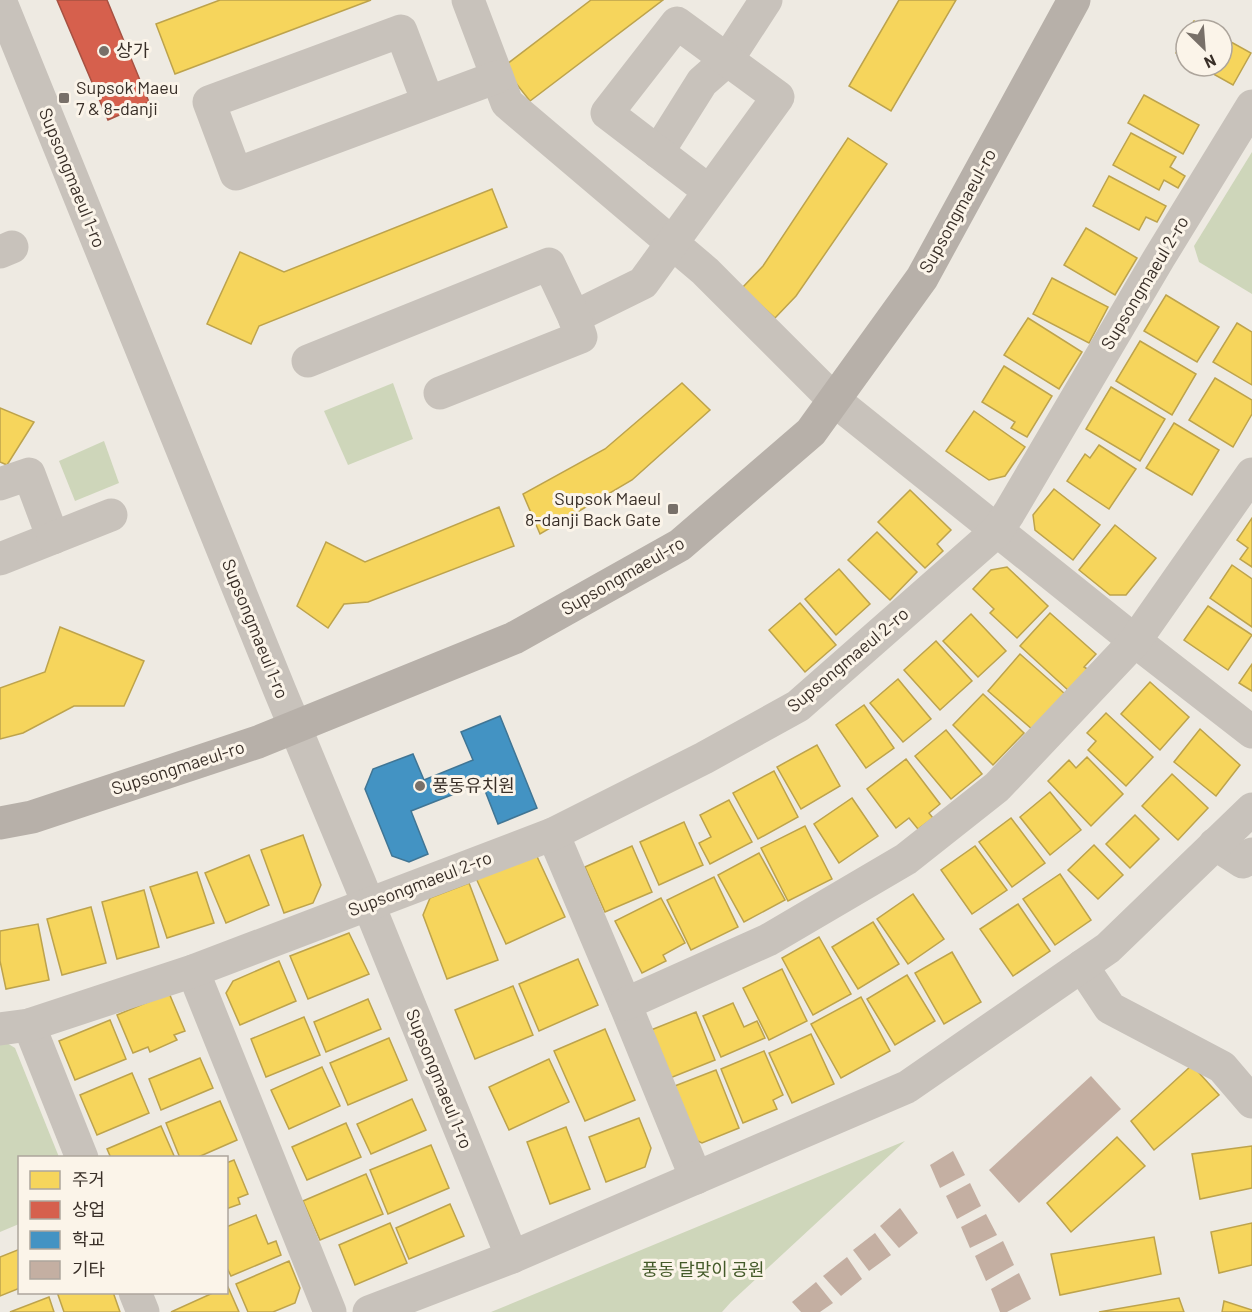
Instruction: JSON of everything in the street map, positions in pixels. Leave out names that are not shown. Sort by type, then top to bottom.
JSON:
[{"type":"main road","name":"Supsongmaeul-ro","points":[[0,823],[32,817],[258,742],[514,638],[680,545],[811,432],[922,278],[1074,0]]},
{"type":"street","name":"Supsongmaeul 1-ro","points":[[0,0],[512,1257]]},
{"type":"street","points":[[468,0],[507,104],[705,271],[834,400],[1252,732]]},
{"type":"street","points":[[658,152],[702,82],[727,60],[766,0]]},
{"type":"street","points":[[574,317],[643,283],[777,97],[677,23],[607,113],[708,191]]},
{"type":"street","points":[[428,102],[401,32],[209,102],[236,174],[497,77]]},
{"type":"street","name":"Supsongmaeul 2-ro","points":[[81,1156],[15,1027],[193,971],[553,834],[704,758],[798,706],[997,531],[1252,106]]},
{"type":"street","points":[[308,361],[549,264],[581,337],[440,393]]},
{"type":"street","points":[[0,484],[29,474],[53,538]]},
{"type":"street","points":[[625,1004],[768,940],[906,859],[997,787],[1135,641],[1252,474]]},
{"type":"street","points":[[0,560],[111,515]]},
{"type":"street","points":[[369,1312],[512,1257],[907,1087],[1108,948],[1252,809]]},
{"type":"street","points":[[553,834],[696,1178]]},
{"type":"street","points":[[1215,844],[1243,862],[1252,854]]},
{"type":"street","points":[[1082,966],[1110,1008],[1222,1067],[1251,1099]]},
{"type":"street","points":[[193,971],[330,1312]]},
{"type":"street","points":[[135,1294],[143,1312]]},
{"type":"green space","points":[[1252,152],[1252,294],[1199,262],[1194,246]]},
{"type":"green space","points":[[393,383],[413,439],[348,465],[324,411]]},
{"type":"green space","points":[[104,441],[119,483],[75,501],[59,461]]},
{"type":"green space","points":[[0,1041],[15,1048],[59,1156],[18,1156],[18,1224],[0,1232]]},
{"type":"green space","name":"풍동 달맞이 공원","points":[[905,1141],[722,1312],[491,1312]]},
{"type":"building: 주거","points":[[220,0],[371,0],[175,74],[156,24]]},
{"type":"building: 주거","points":[[591,0],[663,0],[530,101],[503,67]]},
{"type":"building: 주거","points":[[899,0],[956,0],[891,111],[849,86]]},
{"type":"building: 주거","points":[[1234,44],[1251,53],[1233,85],[1220,78],[1234,78]]},
{"type":"building: 주거","points":[[1144,95],[1199,125],[1183,154],[1128,123]]},
{"type":"building: 주거","points":[[1131,133],[1176,157],[1170,167],[1185,176],[1178,188],[1164,180],[1159,190],[1113,165]]},
{"type":"building: 주거","points":[[848,138],[887,164],[796,296],[775,318],[742,288],[763,266]]},
{"type":"building: 주거","points":[[1109,176],[1166,206],[1157,222],[1146,217],[1139,230],[1093,206]]},
{"type":"building: 주거","points":[[492,189],[507,227],[259,326],[251,344],[207,324],[240,252],[284,272]]},
{"type":"building: 주거","points":[[1086,228],[1137,258],[1115,295],[1064,265]]},
{"type":"building: 주거","points":[[1052,278],[1108,307],[1089,343],[1033,314]]},
{"type":"building: 주거","points":[[1166,295],[1219,327],[1197,362],[1144,331]]},
{"type":"building: 주거","points":[[1028,318],[1082,352],[1059,389],[1004,355]]},
{"type":"building: 주거","points":[[1237,323],[1252,332],[1252,385],[1213,362]]},
{"type":"building: 주거","points":[[1140,341],[1196,374],[1172,415],[1116,381]]},
{"type":"building: 주거","points":[[1004,366],[1052,396],[1027,437],[1011,428],[1015,422],[982,402]]},
{"type":"building: 주거","points":[[1215,378],[1252,400],[1252,414],[1233,447],[1189,420]]},
{"type":"building: 주거","points":[[682,383],[710,410],[632,480],[540,534],[523,494],[605,449]]},
{"type":"building: 주거","points":[[1111,387],[1165,419],[1140,461],[1086,429]]},
{"type":"building: 주거","points":[[0,408],[34,422],[7,465],[0,462]]},
{"type":"building: 주거","points":[[974,411],[1025,447],[1005,476],[989,480],[946,451]]},
{"type":"building: 주거","points":[[1174,423],[1219,450],[1192,495],[1146,468]]},
{"type":"building: 주거","points":[[1099,445],[1136,469],[1109,509],[1067,481],[1085,454],[1090,458]]},
{"type":"building: 주거","points":[[1054,489],[1100,525],[1073,560],[1035,530],[1033,515]]},
{"type":"building: 주거","points":[[910,490],[951,530],[937,544],[943,551],[925,568],[878,522]]},
{"type":"building: 주거","points":[[499,507],[514,546],[368,602],[344,604],[328,628],[297,606],[326,542],[365,562]]},
{"type":"building: 주거","points":[[1252,518],[1252,567],[1240,559],[1248,548],[1237,540]]},
{"type":"building: 주거","points":[[1115,525],[1156,558],[1126,595],[1110,595],[1079,570]]},
{"type":"building: 주거","points":[[877,532],[917,572],[890,600],[848,560]]},
{"type":"building: 주거","points":[[1232,565],[1252,579],[1252,627],[1210,598]]},
{"type":"building: 주거","points":[[1007,567],[1048,606],[1017,638],[990,613],[994,609],[973,589],[991,570]]},
{"type":"building: 주거","points":[[839,569],[870,604],[836,635],[805,599]]},
{"type":"building: 주거","points":[[800,603],[836,645],[805,672],[769,630]]},
{"type":"building: 주거","points":[[1208,606],[1252,635],[1228,670],[1184,640]]},
{"type":"building: 주거","points":[[1050,613],[1096,654],[1084,667],[1089,670],[1069,691],[1020,646]]},
{"type":"building: 주거","points":[[971,614],[1006,651],[978,677],[943,641]]},
{"type":"building: 주거","points":[[60,627],[144,661],[124,706],[74,706],[23,733],[0,739],[0,688],[45,672]]},
{"type":"building: 주거","points":[[936,641],[972,681],[940,710],[904,670]]},
{"type":"building: 주거","points":[[1020,654],[1065,694],[1033,730],[988,691]]},
{"type":"building: 주거","points":[[1252,664],[1252,691],[1239,683]]},
{"type":"building: 주거","points":[[898,679],[931,719],[903,742],[870,703]]},
{"type":"building: 주거","points":[[1150,682],[1189,717],[1160,750],[1121,714]]},
{"type":"building: 주거","points":[[983,694],[1024,733],[993,765],[953,725]]},
{"type":"building: 주거","points":[[864,705],[894,748],[866,768],[836,725]]},
{"type":"building: 주거","points":[[1106,713],[1153,757],[1126,786],[1088,750],[1096,741],[1087,733]]},
{"type":"building: 주거","points":[[1200,729],[1240,765],[1216,796],[1174,762]]},
{"type":"building: 주거","points":[[946,730],[982,774],[951,799],[915,756]]},
{"type":"building: 주거","points":[[817,745],[840,786],[801,809],[777,767]]},
{"type":"building: 주거","points":[[1087,757],[1123,794],[1091,826],[1048,781],[1069,760],[1076,768]]},
{"type":"building: 주거","points":[[906,759],[940,804],[929,813],[933,818],[918,829],[909,818],[896,828],[867,789]]},
{"type":"building: 주거","points":[[774,771],[798,817],[758,839],[733,793]]},
{"type":"building: 주거","points":[[1172,774],[1208,808],[1178,840],[1142,806]]},
{"type":"building: 주거","points":[[1050,792],[1081,830],[1050,855],[1020,817]]},
{"type":"building: 주거","points":[[852,798],[878,836],[839,863],[814,824]]},
{"type":"building: 주거","points":[[729,800],[752,842],[710,864],[699,843],[711,837],[700,815]]},
{"type":"building: 주거","points":[[1135,815],[1159,839],[1130,868],[1106,844]]},
{"type":"building: 주거","points":[[1011,818],[1045,863],[1012,887],[979,842]]},
{"type":"building: 주거","points":[[684,822],[703,865],[659,885],[640,842]]},
{"type":"building: 주거","points":[[805,826],[832,879],[788,901],[761,848]]},
{"type":"building: 주거","points":[[303,835],[321,885],[313,903],[284,913],[261,850]]},
{"type":"building: 주거","points":[[1094,845],[1123,875],[1098,899],[1068,870]]},
{"type":"building: 주거","points":[[632,846],[652,892],[605,912],[585,867]]},
{"type":"building: 주거","points":[[975,846],[1007,890],[972,914],[941,870]]},
{"type":"building: 주거","points":[[534,850],[565,917],[506,944],[475,876]]},
{"type":"building: 주거","points":[[759,853],[785,900],[744,922],[718,875]]},
{"type":"building: 주거","points":[[249,855],[269,905],[226,923],[205,873]]},
{"type":"building: 주거","points":[[197,872],[214,923],[167,938],[150,887]]},
{"type":"building: 주거","points":[[1060,874],[1091,920],[1055,945],[1023,899]]},
{"type":"building: 주거","points":[[714,877],[738,927],[691,950],[667,900]]},
{"type":"building: 주거","points":[[469,883],[498,960],[447,979],[423,915],[430,898]]},
{"type":"building: 주거","points":[[144,890],[159,947],[117,959],[102,902]]},
{"type":"building: 주거","points":[[913,894],[944,939],[908,964],[877,919]]},
{"type":"building: 주거","points":[[661,898],[685,943],[663,955],[666,961],[642,973],[615,921]]},
{"type":"building: 주거","points":[[1018,904],[1050,951],[1013,976],[980,929]]},
{"type":"building: 주거","points":[[91,907],[106,963],[62,975],[47,919]]},
{"type":"building: 주거","points":[[873,922],[899,964],[858,989],[832,947]]},
{"type":"building: 주거","points":[[38,924],[49,980],[6,989],[0,961],[0,931]]},
{"type":"building: 주거","points":[[349,933],[369,974],[308,999],[290,956]]},
{"type":"building: 주거","points":[[819,937],[851,994],[813,1015],[782,958]]},
{"type":"building: 주거","points":[[952,952],[981,1002],[944,1024],[915,973]]},
{"type":"building: 주거","points":[[578,959],[598,1005],[539,1031],[519,984]]},
{"type":"building: 주거","points":[[279,961],[296,1001],[240,1025],[226,993],[233,981]]},
{"type":"building: 주거","points":[[782,969],[807,1021],[769,1040],[743,988]]},
{"type":"building: 주거","points":[[907,975],[935,1021],[895,1045],[867,999]]},
{"type":"building: 주거","points":[[513,986],[533,1035],[475,1059],[455,1010]]},
{"type":"building: 주거","points":[[169,993],[185,1031],[174,1035],[177,1040],[150,1052],[148,1047],[133,1053],[117,1015]]},
{"type":"building: 주거","points":[[861,997],[890,1051],[841,1078],[811,1024]]},
{"type":"building: 주거","points":[[368,999],[381,1029],[326,1052],[314,1022]]},
{"type":"building: 주거","points":[[733,1003],[744,1027],[757,1021],[765,1038],[721,1057],[703,1016]]},
{"type":"building: 주거","points":[[696,1012],[715,1060],[670,1078],[651,1030]]},
{"type":"building: 주거","points":[[304,1017],[320,1055],[266,1077],[251,1039]]},
{"type":"building: 주거","points":[[110,1020],[126,1059],[75,1080],[59,1041]]},
{"type":"building: 주거","points":[[605,1029],[635,1100],[585,1121],[554,1051]]},
{"type":"building: 주거","points":[[811,1034],[834,1084],[792,1103],[769,1053]]},
{"type":"building: 주거","points":[[389,1038],[407,1080],[348,1105],[330,1063]]},
{"type":"building: 주거","points":[[764,1051],[783,1095],[773,1100],[777,1109],[743,1123],[721,1069]]},
{"type":"building: 주거","points":[[200,1058],[213,1088],[161,1110],[149,1079]]},
{"type":"building: 주거","points":[[549,1059],[569,1102],[509,1130],[489,1087]]},
{"type":"building: 주거","points":[[1192,1065],[1219,1095],[1154,1150],[1131,1121]]},
{"type":"building: 주거","points":[[322,1067],[340,1106],[289,1129],[271,1090]]},
{"type":"building: 주거","points":[[716,1070],[739,1128],[702,1143],[686,1136],[667,1089]]},
{"type":"building: 주거","points":[[132,1073],[149,1113],[97,1135],[80,1095]]},
{"type":"building: 주거","points":[[412,1099],[426,1130],[371,1154],[357,1124]]},
{"type":"building: 주거","points":[[220,1101],[237,1140],[201,1156],[179,1156],[166,1123]]},
{"type":"building: 주거","points":[[639,1118],[651,1148],[645,1167],[606,1182],[589,1137]]},
{"type":"building: 주거","points":[[346,1123],[361,1157],[307,1180],[292,1147]]},
{"type":"building: 주거","points":[[161,1126],[174,1156],[110,1156],[107,1149]]},
{"type":"building: 주거","points":[[566,1127],[590,1189],[550,1204],[527,1142]]},
{"type":"building: 주거","points":[[1117,1137],[1145,1166],[1071,1232],[1047,1203]]},
{"type":"building: 주거","points":[[431,1145],[449,1188],[388,1214],[370,1170]]},
{"type":"building: 주거","points":[[1252,1146],[1252,1188],[1200,1199],[1192,1154]]},
{"type":"building: 주거","points":[[234,1160],[248,1194],[238,1198],[240,1204],[228,1208],[228,1162]]},
{"type":"building: 주거","points":[[366,1174],[383,1214],[320,1240],[303,1201]]},
{"type":"building: 주거","points":[[450,1204],[464,1236],[409,1259],[396,1228]]},
{"type":"building: 주거","points":[[256,1215],[268,1244],[276,1241],[281,1255],[231,1276],[228,1270],[228,1226]]},
{"type":"building: 주거","points":[[390,1223],[407,1263],[355,1285],[339,1245]]},
{"type":"building: 주거","points":[[1252,1223],[1252,1265],[1219,1273],[1211,1232]]},
{"type":"building: 주거","points":[[1154,1237],[1161,1274],[1060,1295],[1051,1254]]},
{"type":"building: 주거","points":[[18,1250],[18,1289],[0,1296],[0,1257]]},
{"type":"building: 주거","points":[[289,1261],[300,1288],[295,1303],[273,1312],[248,1312],[236,1284]]},
{"type":"building: 주거","points":[[228,1287],[239,1312],[171,1312],[211,1294],[228,1294]]},
{"type":"building: 주거","points":[[58,1294],[114,1294],[120,1312],[64,1312]]},
{"type":"building: 주거","points":[[49,1297],[54,1312],[10,1312]]},
{"type":"building: 주거","points":[[1179,1298],[1184,1312],[1099,1312]]},
{"type":"building: 주거","points":[[1224,1301],[1252,1310],[1252,1312],[1222,1312]]},
{"type":"building: 상업","name":"상가","points":[[57,0],[107,0],[149,102],[108,120]]},
{"type":"building: 학교","name":"풍동유치원","points":[[500,716],[537,808],[498,824],[482,783],[411,811],[428,854],[409,862],[392,856],[365,789],[373,769],[413,754],[424,780],[473,760],[461,732]]},
{"type":"building: 기타","points":[[1091,1076],[1121,1109],[1019,1203],[989,1170]]},
{"type":"building: 기타","points":[[953,1151],[965,1175],[940,1188],[930,1165]]},
{"type":"building: 기타","points":[[970,1183],[981,1206],[957,1219],[946,1196]]},
{"type":"building: 기타","points":[[900,1208],[918,1233],[899,1248],[880,1226]]},
{"type":"building: 기타","points":[[986,1214],[997,1235],[970,1248],[961,1227]]},
{"type":"building: 기타","points":[[875,1233],[891,1255],[869,1271],[853,1250]]},
{"type":"building: 기타","points":[[1003,1241],[1014,1265],[986,1281],[975,1256]]},
{"type":"building: 기타","points":[[847,1257],[862,1279],[841,1296],[823,1276]]},
{"type":"building: 기타","points":[[1019,1273],[1031,1299],[1007,1312],[1000,1312],[991,1289]]},
{"type":"building: 기타","points":[[816,1282],[833,1303],[820,1312],[801,1312],[792,1302]]},
{"type":"place","name":"상가","points":[[104,51]]},
{"type":"place","name":"Supsok Maeu 7 & 8-danji","points":[[64,98]]},
{"type":"place","name":"Supsok Maeul 8-danji Back Gate","points":[[673,509]]},
{"type":"place","name":"풍동유치원","points":[[420,786]]}]
